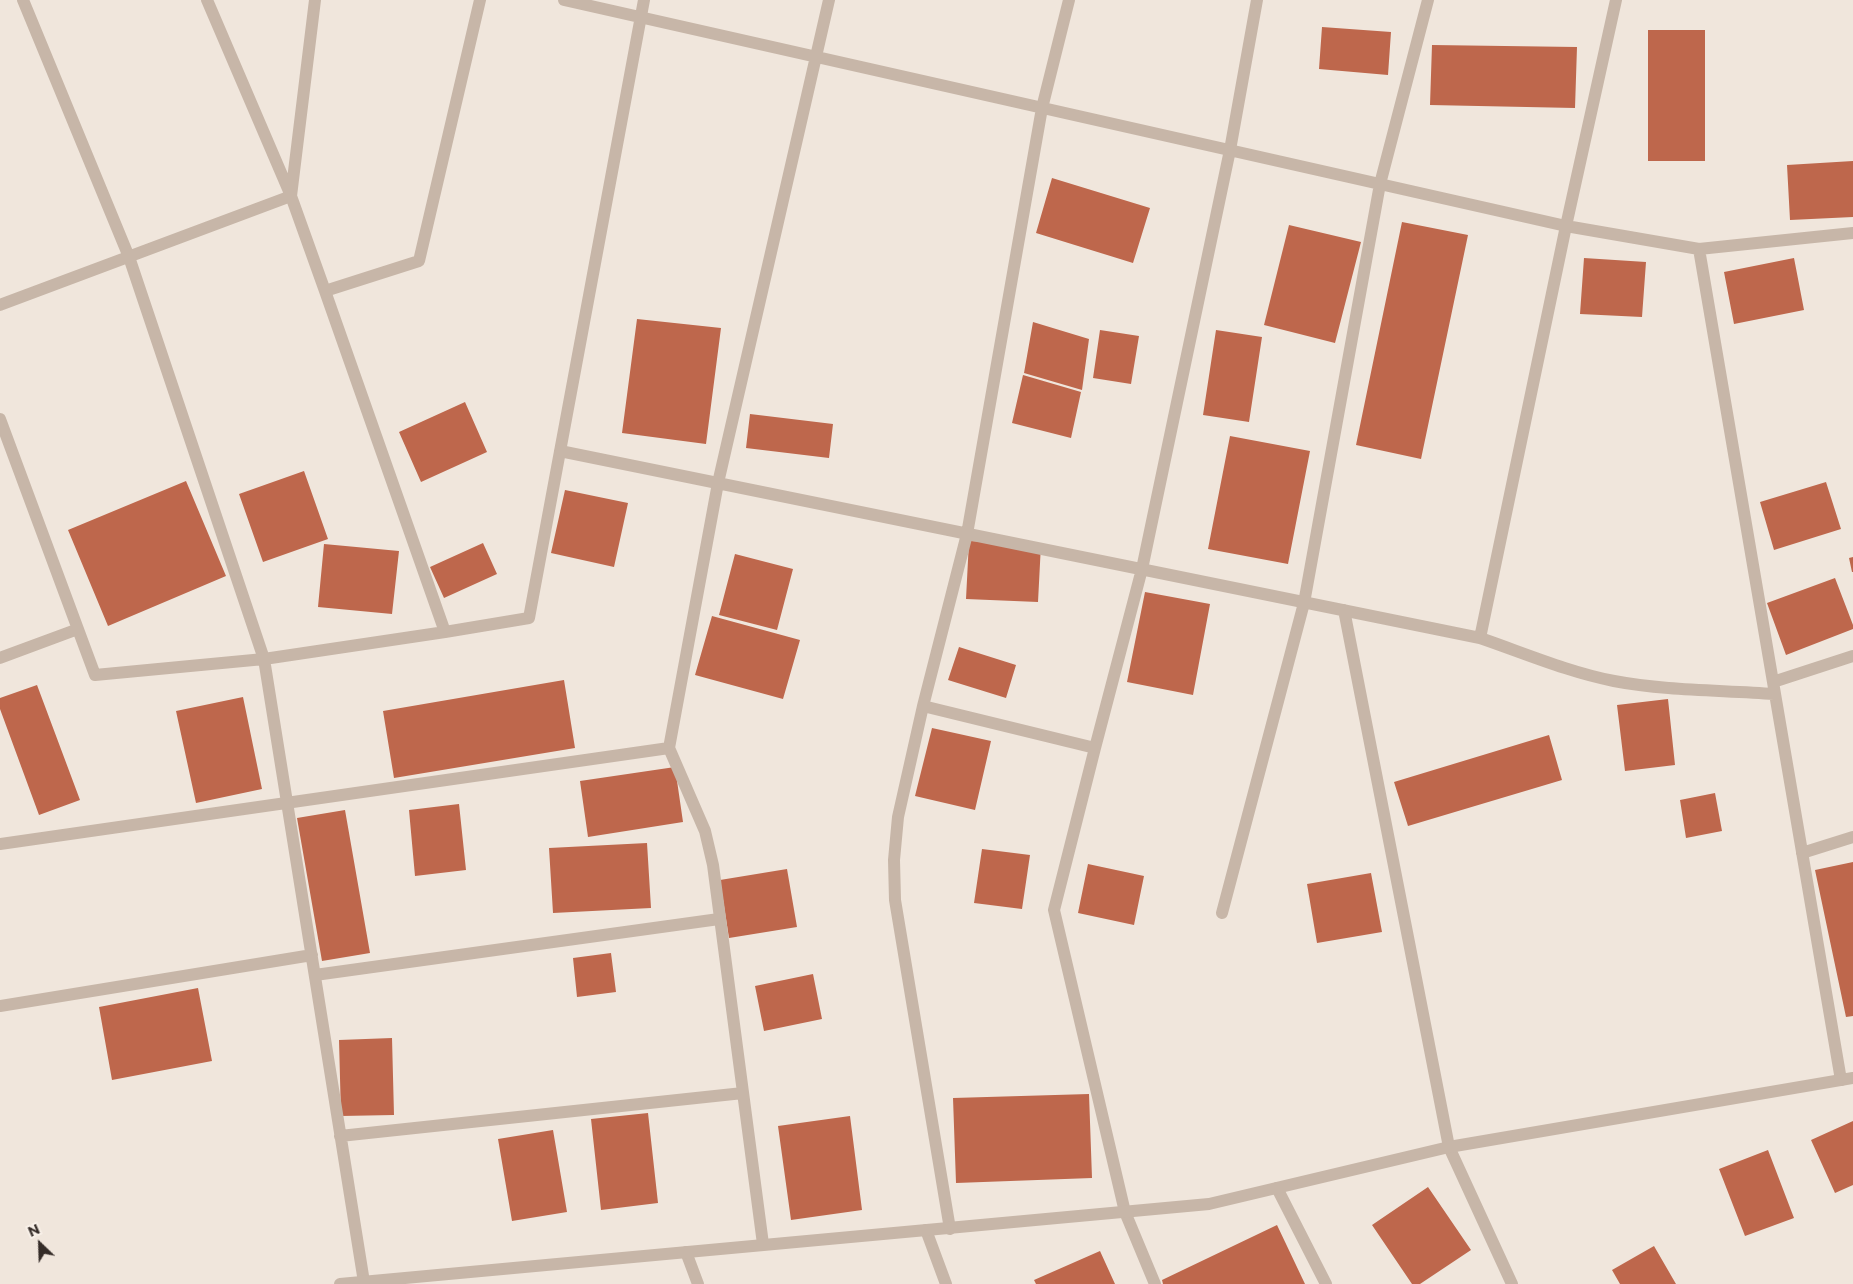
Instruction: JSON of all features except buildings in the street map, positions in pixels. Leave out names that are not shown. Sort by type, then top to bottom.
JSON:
[{"type":"street","points":[[23,0],[129,257],[264,659],[364,1282]]},
{"type":"street","points":[[207,0],[291,196],[445,632]]},
{"type":"street","points":[[291,196],[315,0]]},
{"type":"street","points":[[325,291],[419,261],[480,0]]},
{"type":"street","points":[[564,0],[1566,226],[1699,249],[1853,233]]},
{"type":"street","points":[[0,419],[95,675],[264,659],[529,618],[644,0]]},
{"type":"street","points":[[763,1244],[713,864],[705,831],[669,748],[718,483],[829,0]]},
{"type":"street","points":[[950,1229],[895,900],[894,860],[898,817],[923,706],[967,534],[1042,108],[1069,0]]},
{"type":"street","points":[[1155,1284],[1124,1212],[1054,910],[1142,569],[1230,150],[1257,0]]},
{"type":"street","points":[[1222,913],[1304,602],[1380,184],[1428,0]]},
{"type":"street","points":[[1480,638],[1566,226],[1616,0]]},
{"type":"street","points":[[0,305],[291,196]]},
{"type":"street","points":[[340,1284],[1210,1204],[1448,1147],[1847,1079],[1802,853],[1699,249]]},
{"type":"street","points":[[560,451],[1480,638],[1583,674],[1614,681],[1640,685],[1774,688],[1853,656]]},
{"type":"street","points":[[1344,610],[1448,1147],[1512,1284]]},
{"type":"street","points":[[0,658],[78,629]]},
{"type":"street","points":[[923,706],[1095,748]]},
{"type":"street","points":[[0,844],[669,748]]},
{"type":"street","points":[[1802,853],[1853,837]]},
{"type":"street","points":[[315,975],[719,919]]},
{"type":"street","points":[[0,1006],[312,955]]},
{"type":"street","points":[[340,1136],[742,1093]]},
{"type":"street","points":[[1277,1188],[1326,1284]]},
{"type":"street","points":[[926,1230],[946,1284]]},
{"type":"street","points":[[686,1252],[698,1284]]}]
